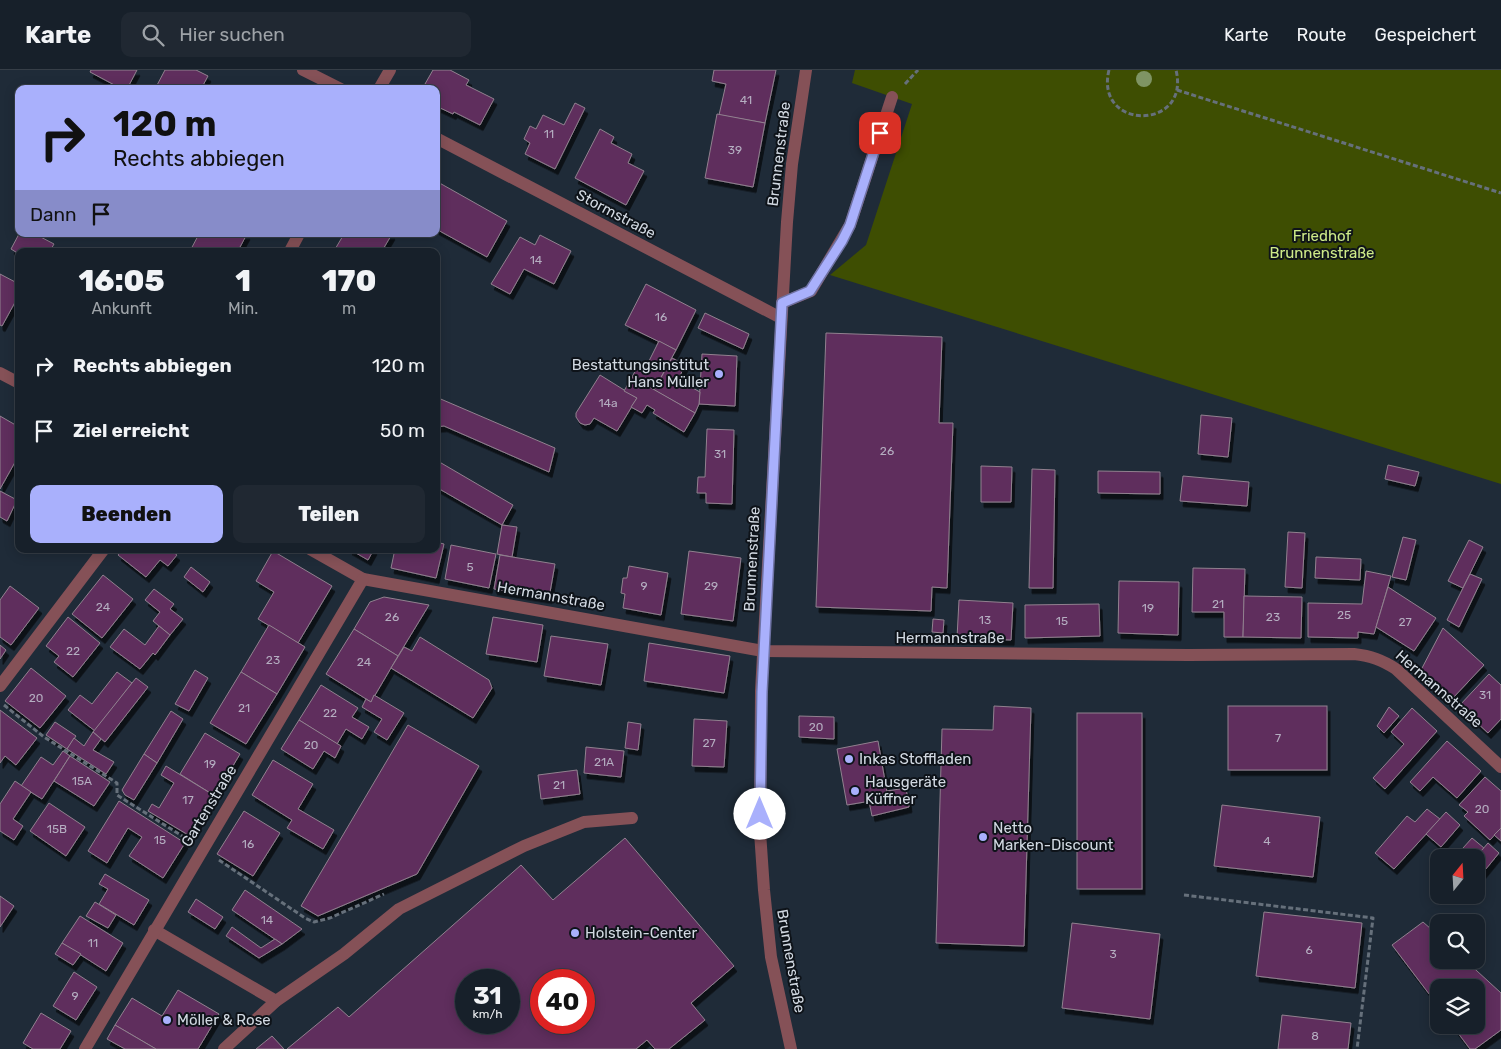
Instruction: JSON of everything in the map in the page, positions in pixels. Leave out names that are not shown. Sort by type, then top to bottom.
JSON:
[{"type":"street","points":[[303,70],[333,85]]},
{"type":"street","points":[[382,85],[390,70]]},
{"type":"street","name":"Brunnenstraße","points":[[791,1049],[771,957],[764,890],[760,832],[762,692],[786,222],[806,70]]},
{"type":"street","points":[[782,303],[810,291],[842,241],[850,225],[892,97]]},
{"type":"street","name":"Stormstraße","points":[[440,140],[781,318]]},
{"type":"street","points":[[0,373],[15,381]]},
{"type":"street","points":[[0,686],[101,553]]},
{"type":"street","name":"Hermannstraße","points":[[317,553],[363,579],[764,651],[1178,655],[1354,654],[1371,656],[1396,669],[1501,766]]},
{"type":"street","name":"Gartenstraße","points":[[85,1049],[363,579]]},
{"type":"street","points":[[224,1049],[276,1001],[344,954],[399,909],[524,846],[584,822],[632,818]]},
{"type":"street","points":[[154,930],[276,1001]]},
{"type":"path","points":[[1109,70],[1107,78],[1111,99],[1126,113],[1148,117],[1162,111],[1174,100],[1178,79],[1176,70]]},
{"type":"path","points":[[1177,90],[1501,193]]},
{"type":"path","points":[[0,702],[44,737],[117,783],[117,795],[203,849],[305,918],[314,922],[330,918],[384,894]]},
{"type":"path","points":[[1184,895],[1373,918],[1357,1049]]},
{"type":"green space","name":"Friedhof Brunnenstraße","points":[[855,70],[1501,70],[1501,484],[830,275],[866,245],[912,104],[852,83]]},
{"type":"building","points":[[91,70],[137,70],[129,85],[114,85],[90,72]]},
{"type":"building","points":[[165,70],[196,70],[208,76],[203,85],[157,85]]},
{"type":"building","points":[[433,70],[450,70],[469,80],[466,85],[494,99],[480,125],[454,112],[453,114],[440,108],[440,85],[425,84]]},
{"type":"building","points":[[714,70],[776,70],[765,123],[719,115],[726,84],[712,81]]},
{"type":"building","points":[[575,103],[585,108],[555,169],[525,154],[530,143],[524,139],[530,126],[536,129],[543,115],[564,125]]},
{"type":"building","points":[[717,114],[765,123],[753,187],[705,178]]},
{"type":"building","points":[[600,129],[614,137],[611,143],[632,154],[628,163],[644,171],[626,205],[575,178]]},
{"type":"building","points":[[440,183],[507,221],[487,257],[440,231]]},
{"type":"building","points":[[540,235],[571,251],[554,284],[524,269],[510,294],[491,284],[520,237],[535,245]]},
{"type":"building","points":[[17,237],[41,237],[54,244],[52,248],[15,248],[15,252],[11,249]]},
{"type":"building","points":[[197,237],[245,237],[240,247],[243,248],[192,248]]},
{"type":"building","points":[[342,237],[390,237],[384,248],[336,248]]},
{"type":"building","points":[[0,274],[15,282],[15,302],[2,326],[0,325]]},
{"type":"building","points":[[646,284],[696,310],[676,350],[625,325]]},
{"type":"building","points":[[705,313],[749,334],[743,349],[698,328]]},
{"type":"building","points":[[826,333],[942,337],[939,423],[953,423],[947,588],[932,587],[931,611],[816,607]]},
{"type":"building","points":[[659,341],[676,350],[654,390],[632,377],[640,362],[647,365]]},
{"type":"building","name":"Bestattungsinstitut Hans Müller","points":[[702,354],[737,356],[735,406],[699,404]]},
{"type":"building","points":[[672,358],[685,365],[678,380],[700,392],[699,404],[695,413],[654,390]]},
{"type":"building","points":[[600,375],[637,398],[617,431],[594,418],[590,424],[585,425],[580,423],[576,417],[576,413]]},
{"type":"building","points":[[632,377],[695,413],[684,432],[653,413],[655,410],[647,405],[642,413],[631,407],[637,398],[624,391]]},
{"type":"building","points":[[440,399],[555,448],[549,472],[444,426],[440,426]]},
{"type":"building","points":[[1201,415],[1232,418],[1228,457],[1198,454]]},
{"type":"building","points":[[0,416],[15,425],[15,462],[0,489]]},
{"type":"building","points":[[707,429],[734,430],[732,504],[706,503],[706,493],[697,493],[698,477],[705,477]]},
{"type":"building","points":[[440,462],[513,505],[502,525],[440,489]]},
{"type":"building","points":[[1388,465],[1419,472],[1415,486],[1385,479]]},
{"type":"building","points":[[981,466],[1012,467],[1011,502],[981,502]]},
{"type":"building","points":[[1032,469],[1055,470],[1053,588],[1029,588]]},
{"type":"building","points":[[1098,471],[1160,472],[1160,494],[1098,493]]},
{"type":"building","points":[[1183,476],[1249,482],[1247,506],[1180,501]]},
{"type":"building","points":[[0,491],[15,499],[15,504],[7,521],[0,517]]},
{"type":"building","points":[[502,525],[517,527],[512,557],[497,554]]},
{"type":"building","points":[[1288,532],[1305,533],[1302,588],[1285,587]]},
{"type":"building","points":[[1403,537],[1416,540],[1406,580],[1392,577]]},
{"type":"building","points":[[1469,540],[1483,547],[1463,588],[1448,581]]},
{"type":"building","points":[[440,543],[444,544],[436,578],[391,568],[394,553],[440,553]]},
{"type":"building","points":[[451,545],[496,554],[489,588],[445,579]]},
{"type":"building","points":[[689,551],[741,558],[733,621],[681,614]]},
{"type":"building","points":[[120,553],[174,553],[177,555],[168,566],[160,560],[146,577],[118,555]]},
{"type":"building","points":[[272,553],[276,553],[332,586],[298,643],[258,619],[274,592],[256,581]]},
{"type":"building","points":[[356,553],[372,553],[368,560]]},
{"type":"building","points":[[500,555],[555,564],[549,598],[494,589]]},
{"type":"building","points":[[1316,557],[1361,559],[1360,580],[1315,578]]},
{"type":"building","points":[[629,566],[668,573],[661,615],[623,608],[625,594],[621,593],[623,578],[627,578]]},
{"type":"building","points":[[191,567],[210,582],[203,592],[184,577]]},
{"type":"building","points":[[1193,568],[1245,569],[1243,637],[1224,637],[1224,612],[1192,612]]},
{"type":"building","points":[[1366,571],[1391,576],[1374,634],[1358,632],[1358,638],[1308,637],[1308,603],[1362,604]]},
{"type":"building","points":[[1470,574],[1482,579],[1459,627],[1447,620]]},
{"type":"building","points":[[103,575],[133,599],[102,638],[72,614]]},
{"type":"building","points":[[1119,581],[1179,582],[1178,635],[1118,633]]},
{"type":"building","points":[[10,586],[39,608],[11,645],[0,637],[0,600]]},
{"type":"building","points":[[1388,587],[1436,618],[1414,651],[1376,627]]},
{"type":"building","points":[[154,589],[174,604],[170,609],[183,619],[170,635],[153,621],[160,612],[145,600]]},
{"type":"building","points":[[1244,596],[1302,597],[1301,638],[1243,637]]},
{"type":"building","points":[[384,597],[429,605],[398,656],[354,629],[370,602]]},
{"type":"building","points":[[959,600],[1013,603],[1011,640],[957,638]]},
{"type":"building","points":[[1099,604],[1100,636],[1025,638],[1025,605]]},
{"type":"building","points":[[68,617],[100,643],[73,677],[54,662],[59,656],[46,646]]},
{"type":"building","points":[[493,617],[543,625],[537,662],[486,654]]},
{"type":"building","points":[[933,619],[944,620],[943,633],[932,632]]},
{"type":"building","points":[[269,625],[305,647],[277,694],[241,672]]},
{"type":"building","points":[[159,626],[170,635],[155,655],[153,653],[140,669],[110,647],[124,629],[145,645]]},
{"type":"building","points":[[1443,628],[1484,665],[1452,699],[1421,670]]},
{"type":"building","points":[[354,629],[398,656],[371,702],[326,674]]},
{"type":"building","points":[[551,636],[608,644],[601,685],[544,676]]},
{"type":"building","points":[[420,637],[489,680],[492,688],[473,718],[391,668],[404,647],[412,651]]},
{"type":"building","points":[[649,643],[730,656],[724,693],[644,681]]},
{"type":"building","points":[[0,645],[6,650],[0,659]]},
{"type":"building","points":[[31,668],[66,696],[40,728],[5,701]]},
{"type":"building","points":[[195,670],[208,678],[189,711],[175,704]]},
{"type":"building","points":[[117,672],[132,683],[95,731],[68,710],[80,695],[92,704]]},
{"type":"building","points":[[241,672],[277,694],[246,744],[210,723]]},
{"type":"building","points":[[1489,674],[1501,685],[1501,719],[1488,733],[1459,706]]},
{"type":"building","points":[[136,678],[148,687],[105,742],[93,732]]},
{"type":"building","points":[[321,685],[358,708],[352,717],[369,727],[362,739],[346,729],[337,744],[299,720]]},
{"type":"building","points":[[374,695],[404,713],[387,740],[374,732],[382,719],[362,707],[366,699],[371,702]]},
{"type":"building","name":"Netto Marken-Discount","points":[[994,706],[1031,708],[1024,946],[936,943],[942,729],[993,730]]},
{"type":"building","points":[[1228,706],[1327,706],[1327,770],[1228,770]]},
{"type":"building","points":[[1389,707],[1399,716],[1384,733],[1377,726]]},
{"type":"building","points":[[1412,708],[1437,731],[1385,789],[1373,778],[1404,744],[1391,732]]},
{"type":"building","points":[[0,710],[37,738],[16,765],[5,756],[0,763]]},
{"type":"building","points":[[171,711],[183,719],[157,763],[144,754]]},
{"type":"building","points":[[1077,713],[1142,713],[1142,889],[1077,889]]},
{"type":"building","points":[[799,716],[834,717],[834,739],[799,737]]},
{"type":"building","points":[[694,719],[727,721],[724,767],[692,766]]},
{"type":"building","points":[[299,720],[341,746],[335,758],[324,751],[313,769],[281,749]]},
{"type":"building","points":[[55,722],[76,736],[67,749],[46,735]]},
{"type":"building","points":[[628,722],[641,724],[638,750],[625,748]]},
{"type":"building","points":[[408,725],[479,766],[417,874],[318,916],[301,906]]},
{"type":"building","points":[[93,732],[101,739],[93,750],[114,762],[106,774],[67,749],[74,738],[84,746]]},
{"type":"building","points":[[205,733],[240,754],[215,796],[180,774]]},
{"type":"building","points":[[878,741],[888,798],[847,805],[837,749]]},
{"type":"building","points":[[1447,741],[1481,771],[1457,798],[1433,777],[1420,791],[1410,782]]},
{"type":"building","points":[[586,747],[624,751],[621,777],[584,773]]},
{"type":"building","points":[[63,751],[70,756],[42,799],[21,786],[41,757],[53,765]]},
{"type":"building","points":[[144,754],[157,763],[134,800],[125,795],[122,790]]},
{"type":"building","points":[[70,756],[110,782],[94,806],[54,781]]},
{"type":"building","points":[[273,760],[313,784],[298,809],[334,830],[323,849],[287,828],[292,820],[252,795]]},
{"type":"building","points":[[166,766],[215,796],[190,836],[148,811],[152,804],[159,808],[174,783],[161,775]]},
{"type":"building","points":[[577,770],[580,794],[541,799],[538,775]]},
{"type":"building","points":[[1485,777],[1501,791],[1501,828],[1490,840],[1464,816],[1468,812],[1459,805]]},
{"type":"building","points":[[15,781],[31,792],[13,819],[23,826],[14,840],[0,831],[0,804]]},
{"type":"building","points":[[906,788],[909,807],[872,816],[869,801],[888,798],[887,791]]},
{"type":"building","points":[[119,801],[185,843],[163,878],[129,856],[142,837],[128,828],[107,863],[88,851]]},
{"type":"building","points":[[49,803],[85,827],[66,856],[30,831]]},
{"type":"building","points":[[1222,805],[1320,817],[1313,877],[1214,866]]},
{"type":"building","points":[[1427,809],[1440,819],[1394,869],[1375,853],[1407,816],[1415,822]]},
{"type":"building","points":[[244,811],[280,833],[253,876],[217,854]]},
{"type":"building","points":[[1446,812],[1460,825],[1441,847],[1426,834]]},
{"type":"building","points":[[1501,828],[1501,841],[1494,835]]},
{"type":"building","name":"Holstein-Center","points":[[625,838],[734,966],[691,1003],[705,1020],[669,1049],[655,1049],[647,1040],[636,1049],[287,1049],[338,1007],[349,1017],[521,865],[553,900]]},
{"type":"building","points":[[1472,838],[1484,848],[1483,849],[1462,849]]},
{"type":"building","points":[[1488,843],[1499,853],[1485,870],[1485,849],[1483,849]]},
{"type":"building","points":[[105,874],[149,900],[134,925],[99,904],[108,889],[99,884]]},
{"type":"building","points":[[245,890],[302,929],[282,944],[232,910]]},
{"type":"building","points":[[0,896],[14,906],[0,927]]},
{"type":"building","points":[[196,899],[223,917],[215,929],[188,912]]},
{"type":"building","points":[[95,902],[116,915],[108,928],[86,916]]},
{"type":"building","points":[[1264,912],[1362,923],[1355,988],[1256,976]]},
{"type":"building","points":[[80,916],[123,943],[106,971],[62,943]]},
{"type":"building","points":[[1423,922],[1430,928],[1430,969],[1475,969],[1501,993],[1501,1030],[1475,1049],[1470,1049],[1459,1034],[1485,1034],[1485,979],[1430,979],[1430,995],[1392,945]]},
{"type":"building","points":[[1072,923],[1160,934],[1150,1019],[1062,1008]]},
{"type":"building","points":[[232,927],[261,948],[275,939],[282,944],[259,958],[226,936]]},
{"type":"building","points":[[62,943],[81,954],[73,965],[55,954]]},
{"type":"building","points":[[74,972],[97,987],[76,1020],[53,1006]]},
{"type":"building","name":"Möller & Rose","points":[[178,990],[219,1014],[198,1049],[156,1049],[115,1025],[132,998],[162,1016]]},
{"type":"building","points":[[41,1013],[71,1031],[60,1049],[33,1049],[23,1043]]},
{"type":"building","points":[[1282,1015],[1351,1023],[1348,1049],[1278,1049]]},
{"type":"building","points":[[115,1025],[156,1049],[125,1049],[107,1039]]},
{"type":"building","points":[[272,1036],[284,1049],[256,1049]]},
{"type":"place","name":"Bestattungsinstitut Hans Müller","points":[[719,374]]},
{"type":"place","name":"Inkas Stoffladen","points":[[849,759]]},
{"type":"place","name":"Hausgeräte Küffner","points":[[855,791]]},
{"type":"place","name":"Netto Marken-Discount","points":[[983,837]]},
{"type":"place","name":"Holstein-Center","points":[[575,933]]},
{"type":"place","name":"Möller & Rose","points":[[167,1020]]},
{"type":"route","points":[[760,814],[762,692],[782,303],[810,291],[842,241],[850,225],[880,133]]}]
